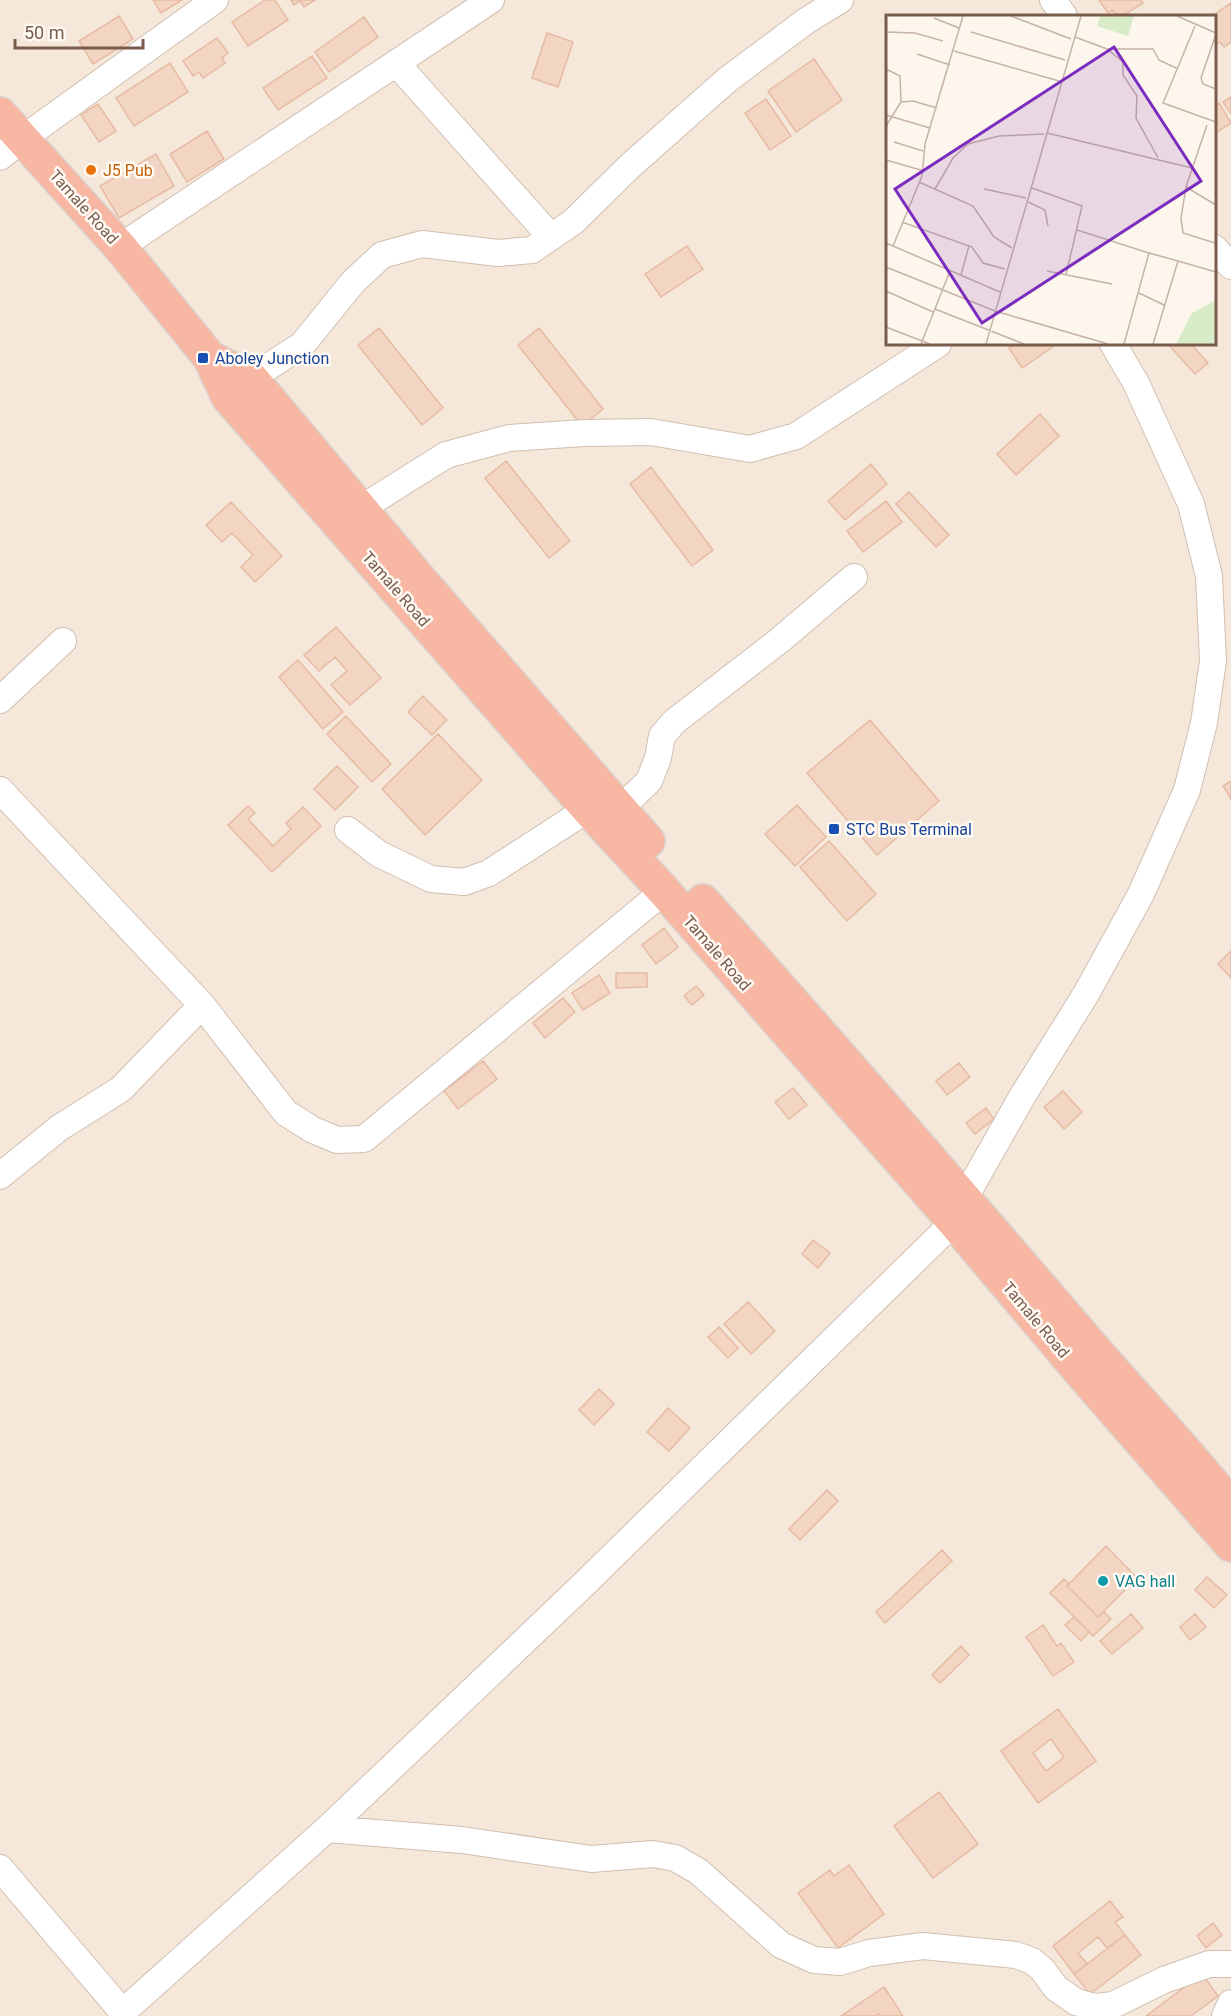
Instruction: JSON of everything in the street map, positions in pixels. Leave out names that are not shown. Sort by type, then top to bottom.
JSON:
[{"type":"highway","name":"Tamale Road","points":[[0,114],[11,148],[120,247],[210,358],[228,397],[604,809],[959,1211],[1086,1360],[1231,1545]]},
{"type":"highway","name":"Tamale Road","points":[[210,358],[251,378],[604,809],[664,891],[770,995]]},
{"type":"highway","name":"Tamale Road","points":[[1086,1360],[1197,1464],[1231,1506]]},
{"type":"street","points":[[11,148],[215,0]]},
{"type":"street","points":[[251,378],[302,345],[353,282],[382,255],[422,244],[498,253],[532,250],[573,222],[630,166],[727,80],[806,21],[840,0]]},
{"type":"street","points":[[1053,0],[1063,15]]},
{"type":"street","points":[[120,247],[397,64],[475,4]]},
{"type":"street","points":[[397,64],[551,237]]},
{"type":"street","points":[[360,509],[446,455],[509,438],[584,433],[651,432],[750,449],[787,439],[796,436],[936,345]]},
{"type":"street","points":[[0,1868],[10,1896],[124,2014],[327,1828],[580,1588],[959,1211],[1023,1095],[1086,994],[1141,894],[1187,790],[1204,723],[1214,661],[1209,576],[1191,504],[1136,383],[1114,345]]},
{"type":"street","points":[[348,830],[379,854],[431,879],[464,882],[489,873],[604,809],[649,781],[658,758],[662,736],[674,722],[780,640],[854,577]]},
{"type":"street","points":[[0,700],[63,641]]},
{"type":"street","points":[[0,790],[202,1005],[286,1113],[313,1130],[337,1140],[364,1139],[664,891]]},
{"type":"street","points":[[0,1176],[59,1128],[121,1089],[202,1005]]},
{"type":"street","points":[[327,1828],[462,1839],[591,1859],[653,1854],[675,1858],[698,1871],[781,1946],[814,1960],[840,1962],[869,1953],[923,1946],[1016,1955],[1032,1960],[1056,1988],[1076,2002],[1095,2007],[1113,2005],[1164,1980],[1209,1964],[1231,1964]]},
{"type":"street","points":[[1225,2016],[1231,2003]]},
{"type":"shaded area","points":[[0,0],[1231,0],[1231,2016],[0,2016]]},
{"type":"building","points":[[153,0],[182,0],[161,13]]},
{"type":"building","points":[[265,0],[275,0],[288,20],[248,46],[232,22]]},
{"type":"building","points":[[291,0],[315,0],[304,7],[300,1],[294,5]]},
{"type":"building","points":[[1099,0],[1141,0],[1143,3],[1125,15],[1117,15],[1113,10],[1108,13]]},
{"type":"building","points":[[1231,3],[1231,42],[1224,47],[1220,42],[1216,45],[1216,15],[1213,15]]},
{"type":"building","points":[[119,16],[133,39],[93,64],[79,41]]},
{"type":"building","points":[[364,17],[378,37],[329,72],[315,52]]},
{"type":"building","points":[[547,33],[573,42],[558,87],[532,78]]},
{"type":"building","points":[[217,38],[228,53],[222,58],[225,63],[203,78],[199,72],[193,76],[183,61]]},
{"type":"building","points":[[312,56],[327,78],[278,110],[263,88]]},
{"type":"building","points":[[814,59],[842,100],[796,132],[768,91]]},
{"type":"building","points":[[170,63],[188,92],[134,126],[116,98]]},
{"type":"building","points":[[1231,97],[1231,114],[1223,102]]},
{"type":"building","points":[[766,99],[791,136],[770,150],[745,113]]},
{"type":"building","points":[[1219,103],[1231,123],[1216,133],[1216,105]]},
{"type":"building","points":[[98,104],[116,131],[99,142],[81,115]]},
{"type":"building","points":[[207,131],[224,159],[187,182],[170,154]]},
{"type":"building","points":[[156,154],[174,186],[119,218],[100,186]]},
{"type":"building","points":[[687,246],[703,269],[661,297],[645,274]]},
{"type":"building","points":[[379,328],[443,408],[422,425],[358,345]]},
{"type":"building","points":[[539,328],[603,409],[582,426],[518,345]]},
{"type":"building","points":[[1014,345],[1056,345],[1022,368],[1009,348]]},
{"type":"building","points":[[1169,345],[1192,345],[1208,363],[1195,374]]},
{"type":"building","points":[[1040,414],[1059,436],[1016,475],[997,454]]},
{"type":"building","points":[[506,461],[570,541],[549,558],[485,478]]},
{"type":"building","points":[[871,464],[887,484],[845,520],[828,501]]},
{"type":"building","points":[[651,467],[713,550],[692,566],[630,484]]},
{"type":"building","points":[[909,492],[949,535],[936,547],[896,504]]},
{"type":"building","points":[[886,501],[902,522],[863,552],[847,531]]},
{"type":"building","points":[[231,502],[282,556],[255,582],[241,567],[253,555],[232,533],[222,542],[206,525]]},
{"type":"building","points":[[336,627],[381,678],[350,705],[331,685],[347,671],[335,657],[319,671],[304,655]]},
{"type":"building","points":[[298,660],[343,712],[323,729],[279,677]]},
{"type":"building","points":[[423,696],[447,720],[432,735],[408,712]]},
{"type":"building","points":[[346,716],[391,764],[372,782],[327,734]]},
{"type":"building","points":[[870,720],[939,801],[877,855],[807,773]]},
{"type":"building","points":[[438,734],[482,780],[425,835],[382,789]]},
{"type":"building","points":[[337,766],[358,787],[335,810],[314,789]]},
{"type":"building","points":[[1231,781],[1231,799],[1223,786]]},
{"type":"building","points":[[797,805],[826,837],[795,866],[765,834]]},
{"type":"building","points":[[248,806],[255,813],[248,819],[273,846],[291,829],[286,823],[303,807],[321,826],[272,872],[228,825]]},
{"type":"building","points":[[829,841],[876,894],[847,921],[800,867]]},
{"type":"building","points":[[664,928],[678,947],[656,964],[642,945]]},
{"type":"building","points":[[1231,951],[1231,978],[1218,964]]},
{"type":"building","points":[[616,973],[647,973],[647,987],[616,988]]},
{"type":"building","points":[[599,975],[610,993],[583,1010],[572,993]]},
{"type":"building","points":[[696,986],[704,995],[692,1005],[684,996]]},
{"type":"building","points":[[563,998],[575,1012],[545,1038],[533,1023]]},
{"type":"building","points":[[483,1061],[497,1079],[458,1109],[444,1091]]},
{"type":"building","points":[[959,1063],[970,1077],[947,1095],[936,1081]]},
{"type":"building","points":[[793,1088],[807,1105],[789,1119],[775,1102]]},
{"type":"building","points":[[1063,1091],[1082,1112],[1064,1129],[1044,1107]]},
{"type":"building","points":[[986,1108],[994,1119],[975,1134],[966,1123]]},
{"type":"building","points":[[813,1240],[830,1253],[818,1268],[802,1254]]},
{"type":"building","points":[[748,1302],[775,1331],[751,1354],[724,1324]]},
{"type":"building","points":[[719,1327],[738,1348],[728,1358],[708,1337]]},
{"type":"building","points":[[599,1389],[614,1404],[594,1425],[579,1410]]},
{"type":"building","points":[[668,1408],[690,1428],[669,1451],[647,1432]]},
{"type":"building","points":[[827,1490],[838,1501],[800,1540],[789,1529]]},
{"type":"building","name":"VAG hall","points":[[1106,1546],[1137,1578],[1098,1617],[1067,1586]]},
{"type":"building","points":[[942,1550],[952,1561],[885,1623],[876,1612]]},
{"type":"building","points":[[1207,1577],[1227,1595],[1214,1608],[1195,1590]]},
{"type":"building","points":[[1064,1579],[1069,1584],[1067,1586],[1098,1617],[1104,1612],[1111,1619],[1093,1636],[1050,1593]]},
{"type":"building","points":[[1131,1614],[1143,1628],[1112,1654],[1100,1641]]},
{"type":"building","points":[[1195,1614],[1206,1627],[1190,1640],[1180,1627]]},
{"type":"building","points":[[1074,1617],[1089,1632],[1081,1641],[1065,1625]]},
{"type":"building","points":[[1043,1625],[1057,1646],[1061,1643],[1074,1662],[1053,1676],[1026,1637]]},
{"type":"building","points":[[961,1646],[969,1655],[940,1683],[932,1675]]},
{"type":"building","points":[[1058,1709],[1096,1761],[1038,1803],[1001,1751]],"holes":[[[1051,1739],[1064,1757],[1046,1771],[1033,1753]]]},
{"type":"building","points":[[939,1792],[978,1844],[933,1878],[894,1826]]},
{"type":"building","points":[[849,1865],[884,1914],[838,1948],[798,1893],[830,1870],[834,1876]]},
{"type":"building","points":[[1110,1901],[1123,1917],[1115,1922],[1125,1935],[1107,1948],[1098,1937],[1078,1953],[1087,1964],[1074,1974],[1053,1946]]},
{"type":"building","points":[[1213,1923],[1222,1935],[1206,1948],[1197,1936]]},
{"type":"building","points":[[1125,1935],[1141,1955],[1090,1994],[1074,1974]]},
{"type":"building","points":[[1202,1974],[1218,1996],[1191,2016],[1146,2016]]},
{"type":"building","points":[[884,1987],[903,2016],[880,2016],[878,2014],[875,2016],[841,2016]]},
{"type":"place","name":"J5 Pub","points":[[91,170]]},
{"type":"place","name":"Aboley Junction","points":[[203,358]]},
{"type":"place","name":"STC Bus Terminal","points":[[834,829]]},
{"type":"place","name":"VAG hall","points":[[1103,1581]]}]
